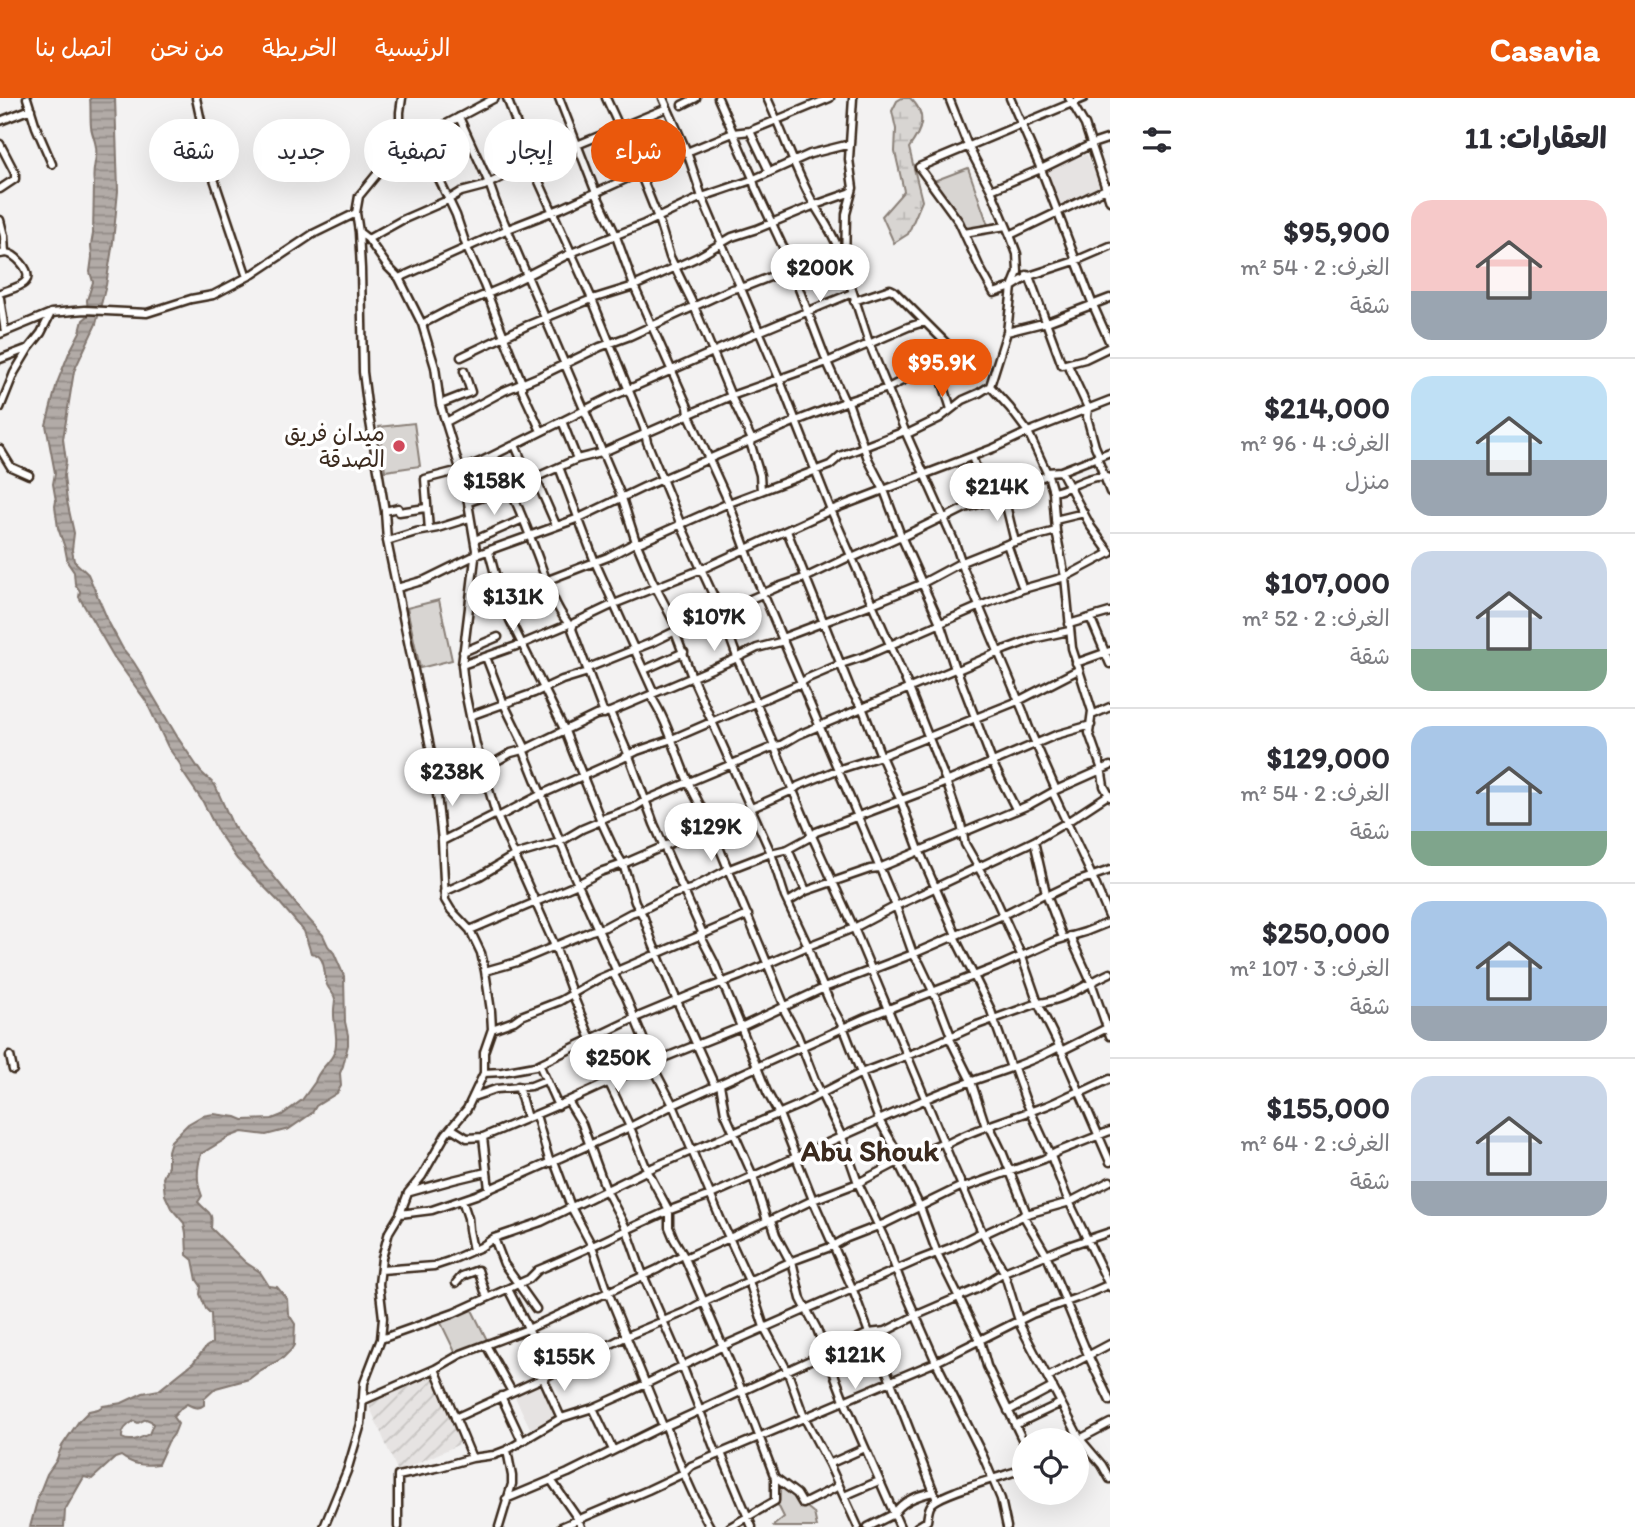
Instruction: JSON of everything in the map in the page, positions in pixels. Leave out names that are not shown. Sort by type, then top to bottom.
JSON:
[{"type":"street","points":[[27,98],[52,164]]},
{"type":"street","points":[[196,98],[212,173],[247,277]]},
{"type":"street","points":[[400,119],[402,98]]},
{"type":"street","points":[[455,119],[495,98]]},
{"type":"street","points":[[507,98],[515,119]]},
{"type":"street","points":[[559,98],[635,286],[688,407],[689,415],[730,503],[748,555],[914,954],[971,1081],[1025,1214],[1046,1254],[1088,1355],[1110,1398]]},
{"type":"street","points":[[606,98],[616,119]]},
{"type":"street","points":[[663,98],[672,119]]},
{"type":"street","points":[[682,105],[696,98]]},
{"type":"street","points":[[718,98],[783,247],[868,459],[884,489],[921,584],[940,623],[955,669],[993,764],[1016,809]]},
{"type":"street","points":[[767,98],[815,205],[842,248]]},
{"type":"street","points":[[830,98],[750,131],[733,134],[687,152],[702,197],[779,378],[831,510],[909,688],[946,781],[965,844],[1003,915],[1022,957],[1038,1003],[1110,1162]]},
{"type":"street","points":[[400,1214],[432,1210],[489,1189],[887,1009],[1110,920],[869,343],[853,297],[842,248],[852,192],[850,144],[853,100],[861,98]]},
{"type":"street","points":[[1010,98],[1110,345],[1085,359],[1062,365],[1029,276],[1018,272]]},
{"type":"street","points":[[1084,98],[1070,100],[1021,125],[919,167],[953,213],[994,293],[1012,287],[1029,276],[1110,246]]},
{"type":"street","points":[[469,606],[596,562],[636,542],[730,503],[816,471],[830,465],[840,456],[940,418],[963,400],[990,386],[1007,332],[1012,287],[1018,272],[1017,254],[991,190],[968,146],[952,99]]},
{"type":"street","points":[[1070,100],[1085,125],[1108,188],[1110,201]]},
{"type":"street","points":[[641,119],[667,108]]},
{"type":"street","points":[[0,121],[30,109]]},
{"type":"street","points":[[459,117],[622,498],[636,542],[676,631],[692,677],[771,853],[815,968],[844,1029],[937,1253],[980,1340],[987,1366],[1016,1428]]},
{"type":"street","points":[[750,131],[769,171]]},
{"type":"street","points":[[991,190],[1110,138]]},
{"type":"street","points":[[578,145],[591,140]]},
{"type":"street","points":[[0,144],[15,173],[15,179],[0,189]]},
{"type":"street","points":[[422,324],[571,253],[702,197],[752,180],[810,155],[850,144]]},
{"type":"street","points":[[324,1527],[348,1471],[361,1424],[364,1383],[381,1339],[383,1318],[379,1284],[389,1232],[408,1193],[422,1176],[451,1128],[467,1109],[484,1073],[484,1052],[492,1029],[481,953],[470,930],[447,904],[444,892],[436,783],[387,541],[385,511],[367,404],[363,372],[363,294],[356,213],[359,195],[370,182]]},
{"type":"street","points":[[440,182],[461,228],[522,383],[522,390],[541,431]]},
{"type":"street","points":[[539,182],[592,299],[647,442],[720,610],[793,790],[944,1144],[983,1233],[1004,1272],[1019,1320],[1072,1428]]},
{"type":"street","points":[[399,278],[619,182]]},
{"type":"street","points":[[642,182],[658,218],[665,244],[752,440],[761,491]]},
{"type":"street","points":[[368,239],[461,192],[489,183]]},
{"type":"street","points":[[1010,235],[1108,188]]},
{"type":"street","points":[[461,357],[544,318],[635,286],[698,257],[722,242],[852,192]]},
{"type":"street","points":[[0,220],[4,236],[3,253],[21,263],[27,276],[22,284],[0,296],[2,333],[51,313],[102,310],[147,313],[213,295],[247,277],[313,234],[356,213]]},
{"type":"street","points":[[964,233],[1006,226]]},
{"type":"street","points":[[359,232],[368,239],[399,278],[422,324],[435,367],[440,404],[468,502],[476,555],[462,664],[470,716],[497,816],[555,946],[609,1083],[648,1172],[669,1211],[669,1227],[705,1301],[775,1478],[775,1501],[730,1527]]},
{"type":"street","points":[[446,422],[522,383],[694,306],[842,248]]},
{"type":"street","points":[[397,588],[425,580],[476,555],[579,518],[796,421],[888,388],[937,364],[953,355],[953,352],[892,290],[853,297],[809,312],[671,370],[583,410],[493,456],[460,470],[425,480],[429,530]]},
{"type":"street","points":[[1007,332],[1047,322],[1110,298]]},
{"type":"street","points":[[0,408],[14,373],[51,313]]},
{"type":"street","points":[[468,502],[533,479],[577,459],[601,453],[731,396],[827,362],[924,322]]},
{"type":"street","points":[[0,359],[29,348]]},
{"type":"street","points":[[937,364],[951,409]]},
{"type":"street","points":[[1068,365],[1088,408],[1090,428],[1110,492]]},
{"type":"street","points":[[440,404],[471,392],[464,371]]},
{"type":"street","points":[[484,1073],[539,1064],[635,1018],[854,928],[1034,841],[1109,797],[1089,733],[1092,716],[1077,667],[1069,628],[1065,577],[1048,474],[1028,432],[990,386]]},
{"type":"street","points":[[462,664],[570,625],[831,510],[972,457],[1110,400]]},
{"type":"street","points":[[562,421],[577,459]]},
{"type":"street","points":[[515,445],[556,525]]},
{"type":"street","points":[[0,449],[12,467],[29,475]]},
{"type":"street","points":[[470,716],[588,670],[720,610],[807,577],[943,517],[1004,497],[1031,481],[1110,452]]},
{"type":"street","points":[[493,456],[510,488],[562,615],[570,625],[607,713],[629,756],[767,1092],[779,1114],[882,1359],[937,1500]]},
{"type":"street","points":[[972,457],[989,501]]},
{"type":"street","points":[[559,467],[596,562],[645,670],[652,694],[689,783],[710,825],[784,1007],[842,1137],[858,1183],[936,1362],[993,1479],[1007,1527]]},
{"type":"street","points":[[442,841],[637,751],[672,740],[841,664],[980,606],[1023,589],[1065,577],[1110,553],[1061,471]]},
{"type":"street","points":[[1053,492],[1085,480],[1107,477]]},
{"type":"street","points":[[1004,497],[1015,542]]},
{"type":"street","points":[[385,511],[426,508]]},
{"type":"street","points":[[1055,520],[1084,513]]},
{"type":"street","points":[[387,541],[470,518]]},
{"type":"street","points":[[475,540],[523,519]]},
{"type":"street","points":[[561,1527],[684,1473],[691,1466],[936,1362],[1019,1320],[1110,1285],[1030,1111],[990,1008],[979,990],[955,935],[787,531]]},
{"type":"street","points":[[436,783],[483,769],[511,753],[596,715],[607,713],[757,648],[921,584],[962,562],[1007,544],[1056,531]]},
{"type":"street","points":[[1007,544],[1023,589]]},
{"type":"street","points":[[489,552],[501,596],[565,731],[614,849],[624,864],[635,902],[641,910],[657,955],[696,1045],[718,1085],[725,1114],[769,1220],[791,1262],[799,1293],[827,1352],[844,1400],[900,1527]]},
{"type":"street","points":[[444,892],[480,876],[516,855],[560,842],[646,800],[781,745],[798,735],[909,688],[998,652],[1110,612]]},
{"type":"street","points":[[1091,619],[1110,664]]},
{"type":"street","points":[[463,652],[499,637]]},
{"type":"street","points":[[645,670],[684,652]]},
{"type":"street","points":[[470,930],[798,786],[1018,701],[1107,652]]},
{"type":"street","points":[[486,657],[560,842],[635,1018],[651,1063],[673,1105],[749,1281],[764,1327],[787,1370],[804,1417],[858,1527]]},
{"type":"street","points":[[1092,716],[1110,707]]},
{"type":"street","points":[[485,971],[517,962],[598,930],[727,870],[788,849],[816,832],[901,801],[1064,733],[1091,725]]},
{"type":"street","points":[[788,902],[806,891],[879,868],[1041,800],[1110,766]]},
{"type":"street","points":[[1034,841],[1046,894],[1091,982],[1110,1036]]},
{"type":"street","points":[[788,849],[806,891]]},
{"type":"street","points":[[451,1128],[467,1138],[483,1137],[651,1063],[741,1027],[824,988],[914,954],[1046,894],[1110,870]]},
{"type":"street","points":[[492,1029],[560,1001],[598,979],[748,915]]},
{"type":"street","points":[[381,1270],[434,1265],[473,1250],[494,1238],[541,1222],[654,1167],[779,1114],[861,1073],[993,1019],[1071,995],[1110,973]]},
{"type":"street","points":[[381,1339],[454,1313],[529,1279],[538,1270],[925,1099],[1013,1068],[1109,1027]]},
{"type":"street","points":[[10,1056],[13,1070]]},
{"type":"street","points":[[539,1064],[558,1106]]},
{"type":"street","points":[[362,1401],[461,1354],[528,1329],[684,1256],[858,1183],[900,1161],[970,1132],[1045,1107],[1110,1079]]},
{"type":"street","points":[[473,1097],[496,1089],[531,1086],[546,1080]]},
{"type":"street","points":[[518,1086],[527,1118]]},
{"type":"street","points":[[568,1101],[582,1124],[606,1190],[627,1230],[699,1410],[752,1527]]},
{"type":"street","points":[[536,1115],[571,1207],[592,1246],[646,1383],[710,1527]]},
{"type":"street","points":[[455,1418],[791,1262],[833,1246],[963,1187],[1051,1156],[1110,1131]]},
{"type":"street","points":[[483,1137],[489,1189]]},
{"type":"street","points":[[408,1193],[486,1172]]},
{"type":"street","points":[[398,1527],[398,1476],[507,1450],[561,1418],[593,1408],[764,1327],[1025,1214],[1070,1202],[1110,1181]]},
{"type":"street","points":[[462,1200],[473,1250]]},
{"type":"street","points":[[506,1499],[869,1333],[886,1331],[977,1289],[1004,1272],[1046,1254],[1110,1233]]},
{"type":"street","points":[[494,1238],[504,1264],[536,1309]]},
{"type":"street","points":[[457,1283],[462,1276],[478,1270],[487,1298]]},
{"type":"street","points":[[508,1289],[551,1373]]},
{"type":"street","points":[[1048,1377],[1110,1344]]},
{"type":"street","points":[[485,1345],[512,1392]]},
{"type":"street","points":[[435,1368],[472,1458]]},
{"type":"street","points":[[543,1378],[561,1418]]},
{"type":"street","points":[[1008,1411],[1053,1387]]},
{"type":"street","points":[[501,1396],[522,1440]]},
{"type":"street","points":[[1015,1425],[1061,1403]]},
{"type":"street","points":[[593,1408],[613,1450]]},
{"type":"street","points":[[1089,1434],[1110,1423]]},
{"type":"street","points":[[829,1464],[865,1448]]},
{"type":"street","points":[[499,1527],[511,1488],[512,1476],[507,1450]]},
{"type":"street","points":[[1089,1451],[1102,1465],[1110,1479]]},
{"type":"street","points":[[917,1527],[926,1521],[930,1506],[937,1500],[1012,1474]]},
{"type":"street","points":[[775,1478],[797,1494],[803,1504],[839,1486]]},
{"type":"street","points":[[551,1480],[581,1527]]},
{"type":"street","points":[[844,1496],[879,1481]]},
{"type":"street","points":[[867,1527],[894,1514],[908,1501],[934,1492]]},
{"type":"shaded area","points":[[90,98],[115,98],[118,191],[106,285],[96,324],[74,371],[63,439],[66,461],[64,476],[74,533],[74,561],[88,574],[123,649],[143,677],[178,738],[201,772],[215,785],[233,826],[323,935],[334,953],[344,976],[348,1045],[340,1073],[341,1086],[337,1093],[316,1106],[312,1113],[289,1129],[266,1135],[242,1132],[201,1154],[198,1180],[202,1196],[198,1202],[211,1215],[211,1228],[245,1262],[260,1272],[269,1286],[277,1287],[287,1299],[288,1313],[295,1324],[294,1345],[291,1350],[249,1379],[216,1388],[204,1399],[202,1407],[196,1408],[187,1404],[181,1408],[173,1417],[178,1424],[158,1464],[138,1464],[121,1456],[115,1458],[92,1479],[84,1477],[65,1510],[64,1527],[30,1527],[47,1474],[79,1421],[89,1411],[159,1390],[193,1363],[212,1343],[211,1314],[200,1294],[201,1286],[193,1260],[187,1255],[184,1223],[171,1208],[165,1195],[163,1178],[168,1166],[171,1141],[188,1124],[202,1116],[214,1114],[243,1120],[272,1119],[282,1115],[302,1100],[331,1059],[336,1044],[335,999],[327,985],[320,957],[311,953],[304,931],[237,859],[218,832],[203,802],[168,747],[146,701],[114,657],[79,597],[80,591],[75,584],[74,572],[68,563],[58,528],[53,484],[55,473],[46,425],[57,383],[83,320],[88,316],[87,300],[93,282],[90,272],[96,144],[91,127]],"holes":[[[134,1421],[151,1421],[153,1424],[149,1434],[132,1440],[122,1438],[125,1428]]]},
{"type":"shaded area","points":[[1087,154],[1101,187],[1059,205],[1045,171]]},
{"type":"shaded area","points":[[431,1373],[462,1443],[398,1472],[367,1401]]},
{"type":"shaded area","points":[[541,1382],[558,1417],[531,1430],[514,1395]]},
{"type":"green space","points":[[910,98],[920,111],[920,129],[909,148],[922,201],[908,234],[894,243],[882,216],[904,191],[895,152],[896,129],[892,111],[897,101]]},
{"type":"green space","points":[[968,168],[988,225],[965,230],[926,184]]},
{"type":"green space","name":"ميدان فريق الصدقة","points":[[414,423],[420,466],[385,471],[379,427]]},
{"type":"green space","points":[[439,600],[452,660],[420,668],[407,608]]},
{"type":"green space","points":[[471,1308],[488,1342],[456,1354],[440,1321]]},
{"type":"green space","points":[[780,1485],[814,1513],[817,1527],[773,1526],[784,1517],[777,1503]]},
{"type":"place","name":"ميدان فريق الصدقة","points":[[399,446]]},
{"type":"district","name":"Abu Shouk","points":[[870,1151]]}]
